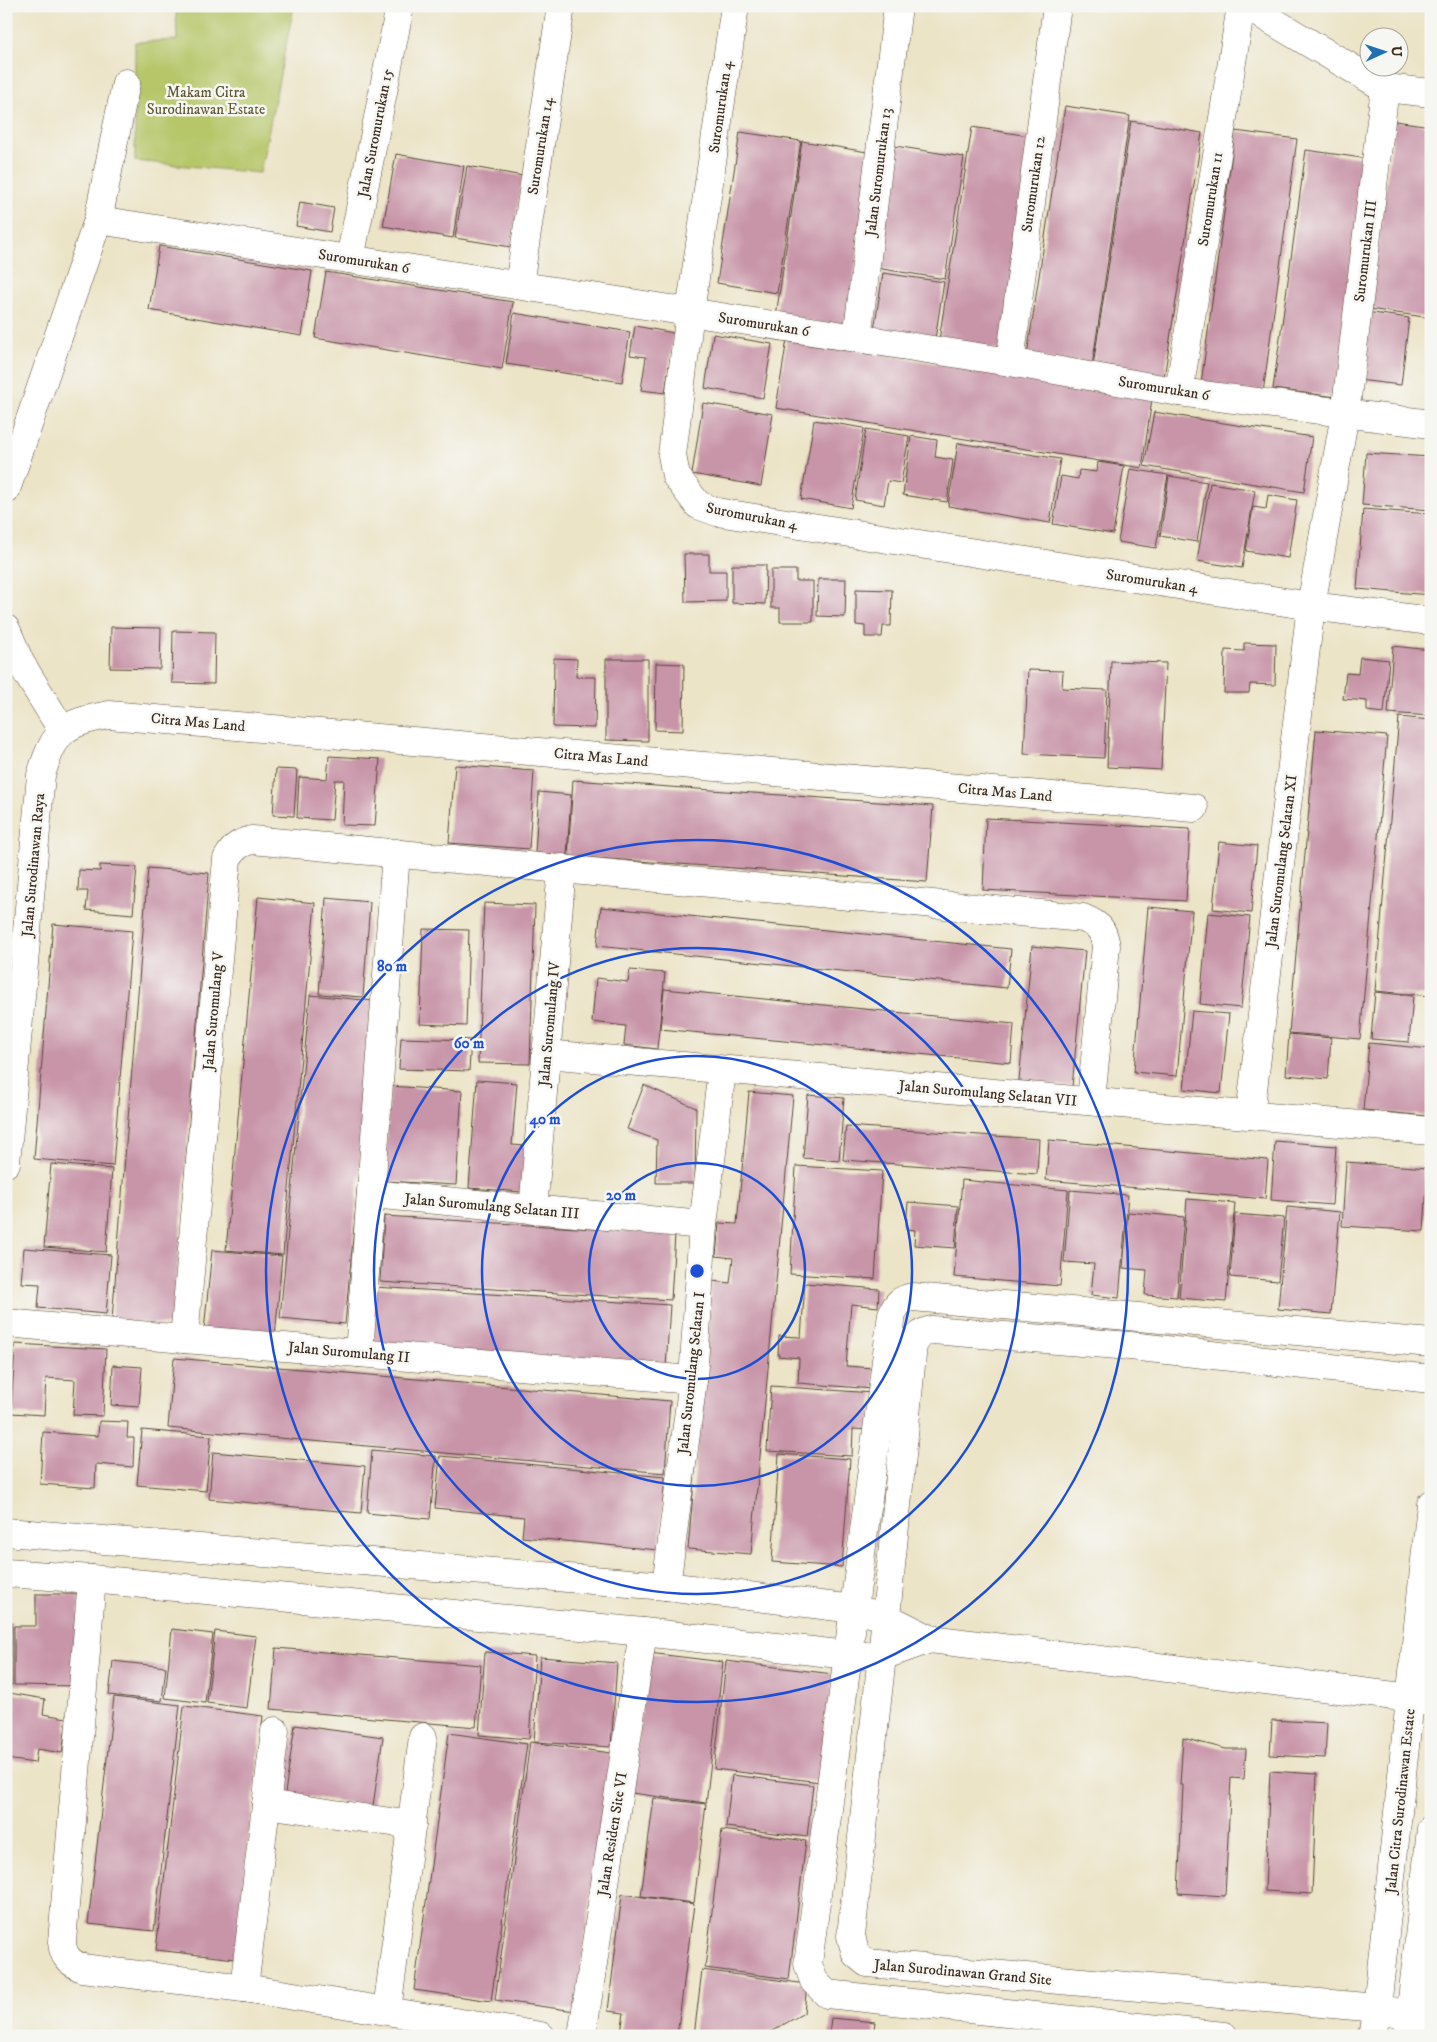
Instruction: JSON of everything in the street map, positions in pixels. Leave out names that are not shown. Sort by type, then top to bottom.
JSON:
[{"type":"street","name":"Jalan Suromurukan 15","points":[[350,259],[400,6]]},
{"type":"street","name":"Suromurukan 14","points":[[519,286],[561,6]]},
{"type":"street","name":"Suromurukan 4","points":[[735,6],[690,312],[672,455],[676,476],[698,505],[717,512],[1311,606],[1431,621]]},
{"type":"street","name":"Jalan Suromurukan 13","points":[[857,338],[898,6]]},
{"type":"street","name":"Suromurukan 12","points":[[1010,362],[1057,6]]},
{"type":"street","name":"Suromurukan 11","points":[[1179,392],[1241,6]]},
{"type":"street","points":[[1247,6],[1385,88],[1431,93]]},
{"type":"street","points":[[6,490],[98,220],[126,83]]},
{"type":"street","name":"Suromurukan III","points":[[1311,606],[1344,414],[1385,88]]},
{"type":"street","name":"Suromurukan 6","points":[[98,220],[1010,362],[1179,392],[1431,424]]},
{"type":"street","name":"Jalan Suromulang Selatan XI","points":[[1250,1115],[1311,606]]},
{"type":"street","points":[[6,629],[20,662],[62,730]]},
{"type":"street","name":"Citra Mas Land","points":[[62,730],[84,719],[109,715],[1194,808]]},
{"type":"street","name":"Jalan Surodinawan Raya","points":[[6,1163],[40,776],[49,749],[62,730]]},
{"type":"street","name":"Jalan Suromulang V","points":[[184,1339],[227,858],[233,849],[241,843],[252,840],[1083,918],[1095,923],[1103,932],[1106,946],[1091,1101]]},
{"type":"street","points":[[359,1353],[396,853]]},
{"type":"street","name":"Jalan Suromulang IV","points":[[533,1210],[562,868]]},
{"type":"street","name":"Jalan Suromulang Selatan VII","points":[[546,1054],[1431,1131]]},
{"type":"street","name":"Jalan Suromulang Selatan I","points":[[666,1586],[692,1380],[704,1225],[722,1070]]},
{"type":"street","name":"Jalan Suromulang Selatan III","points":[[371,1194],[704,1225]]},
{"type":"street","points":[[1224,2036],[827,1994],[814,1982],[808,1964],[892,1314],[896,1304],[904,1299],[913,1297],[1431,1343]]},
{"type":"street","points":[[1130,1346],[1131,1316]]},
{"type":"street","name":"Jalan Suromulang II","points":[[6,1323],[692,1380]]},
{"type":"street","name":"Jalan Surodinawan Grand Site","points":[[1417,2023],[1377,2008],[868,1963],[856,1954],[850,1936],[882,1656],[913,1345],[918,1337],[924,1332],[932,1330],[1130,1346],[1431,1379]]},
{"type":"street","name":"Jalan Citra Surodinawan Estate","points":[[1372,2036],[1421,1700],[1431,1504]]},
{"type":"street","points":[[6,1532],[666,1586],[854,1608],[886,1617],[930,1639],[1421,1700]]},
{"type":"street","points":[[6,1573],[92,1579],[642,1632],[848,1655],[882,1656],[930,1639]]},
{"type":"street","points":[[92,1579],[63,1950],[66,1958],[82,1968],[244,1988],[540,2036]]},
{"type":"street","name":"Jalan Residen Site VI","points":[[582,2036],[642,1632]]},
{"type":"street","points":[[244,1988],[275,1731]]},
{"type":"street","points":[[387,2010],[423,1737]]},
{"type":"street","points":[[266,1804],[412,1824]]},
{"type":"street","points":[[1417,2023],[1431,1829]]},
{"type":"green space","name":"Makam Citra Surodinawan Estate","points":[[176,6],[294,6],[260,173],[135,161],[135,42],[177,40]]},
{"type":"building","points":[[1065,106],[1130,116],[1092,366],[1027,355]]},
{"type":"building","points":[[1131,121],[1202,133],[1164,378],[1093,366]]},
{"type":"building","points":[[1395,121],[1431,126],[1431,318],[1369,309]]},
{"type":"building","points":[[972,127],[1035,137],[1002,350],[939,340]]},
{"type":"building","points":[[1235,131],[1297,139],[1263,393],[1201,384]]},
{"type":"building","points":[[740,132],[801,141],[777,293],[717,283]]},
{"type":"building","points":[[802,141],[873,153],[846,327],[776,316]]},
{"type":"building","points":[[895,146],[964,157],[945,279],[876,268]]},
{"type":"building","points":[[1306,150],[1369,159],[1337,397],[1273,389]]},
{"type":"building","points":[[396,154],[464,166],[453,238],[383,226]]},
{"type":"building","points":[[467,166],[523,176],[511,247],[455,238]]},
{"type":"building","points":[[300,202],[334,208],[330,232],[296,226]]},
{"type":"building","points":[[159,246],[312,271],[302,336],[149,310]]},
{"type":"building","points":[[326,272],[513,302],[502,369],[315,338]]},
{"type":"building","points":[[883,273],[944,282],[935,339],[874,330]]},
{"type":"building","points":[[1366,312],[1409,318],[1401,385],[1358,380]]},
{"type":"building","points":[[514,313],[630,332],[622,382],[506,364]]},
{"type":"building","points":[[635,326],[674,333],[665,393],[641,390],[646,357],[630,355]]},
{"type":"building","points":[[713,334],[772,344],[763,398],[705,388]]},
{"type":"building","points":[[787,339],[1152,399],[1142,468],[776,408]]},
{"type":"building","points":[[703,403],[773,414],[761,486],[692,474]]},
{"type":"building","points":[[1154,412],[1312,437],[1304,492],[1144,466]]},
{"type":"building","points":[[814,420],[864,428],[851,508],[801,499]]},
{"type":"building","points":[[866,429],[909,436],[901,483],[888,481],[884,505],[855,500]]},
{"type":"building","points":[[911,436],[937,440],[935,457],[953,460],[947,502],[903,495]]},
{"type":"building","points":[[958,443],[1060,459],[1050,523],[948,506]]},
{"type":"building","points":[[1366,453],[1431,457],[1431,510],[1362,505]]},
{"type":"building","points":[[1098,462],[1124,466],[1113,534],[1053,524],[1061,476],[1078,479],[1079,470],[1097,472]]},
{"type":"building","points":[[1130,469],[1168,475],[1156,548],[1118,542]]},
{"type":"building","points":[[1169,476],[1207,482],[1197,542],[1160,536]]},
{"type":"building","points":[[1210,483],[1255,490],[1242,568],[1197,561]]},
{"type":"building","points":[[1268,495],[1297,500],[1288,558],[1246,551],[1253,507],[1266,509]]},
{"type":"building","points":[[1363,509],[1431,514],[1431,595],[1357,589]]},
{"type":"building","points":[[684,554],[709,554],[709,571],[726,571],[726,601],[685,602]]},
{"type":"building","points":[[732,565],[766,565],[765,604],[732,603]]},
{"type":"building","points":[[771,570],[796,570],[796,581],[813,581],[813,622],[780,622],[780,608],[771,608]]},
{"type":"building","points":[[818,579],[846,579],[845,617],[817,616]]},
{"type":"building","points":[[856,589],[892,590],[891,626],[883,626],[882,637],[865,637],[865,626],[856,625]]},
{"type":"building","points":[[111,627],[161,628],[160,669],[110,668]]},
{"type":"building","points":[[173,631],[215,632],[214,684],[172,683]]},
{"type":"building","points":[[1244,643],[1276,644],[1275,685],[1250,684],[1249,693],[1224,693],[1225,650],[1244,651]]},
{"type":"building","points":[[1393,646],[1431,650],[1431,716],[1388,713]]},
{"type":"building","points":[[1360,657],[1389,660],[1384,713],[1367,711],[1367,701],[1343,699],[1346,673],[1358,674]]},
{"type":"building","points":[[554,658],[577,659],[576,677],[596,677],[595,728],[553,727]]},
{"type":"building","points":[[606,659],[648,659],[648,741],[606,740]]},
{"type":"building","points":[[1111,661],[1166,663],[1161,770],[1107,767]]},
{"type":"building","points":[[656,663],[684,664],[683,731],[655,730]]},
{"type":"building","points":[[1028,670],[1063,671],[1062,688],[1107,690],[1104,758],[1024,754]]},
{"type":"building","points":[[1399,717],[1431,720],[1431,996],[1375,991]]},
{"type":"building","points":[[1316,730],[1387,736],[1360,1039],[1289,1033]]},
{"type":"building","points":[[329,756],[380,759],[375,826],[342,825],[344,780],[335,780],[332,820],[297,818],[299,777],[327,779]]},
{"type":"building","points":[[455,765],[534,771],[529,849],[449,843]]},
{"type":"building","points":[[276,769],[297,770],[294,816],[273,815]]},
{"type":"building","points":[[573,780],[933,806],[927,882],[568,856]]},
{"type":"building","points":[[539,792],[571,795],[567,855],[535,853]]},
{"type":"building","points":[[986,818],[1190,829],[1186,901],[983,890]]},
{"type":"building","points":[[1219,842],[1257,846],[1251,913],[1213,909]]},
{"type":"building","points":[[100,865],[137,867],[133,914],[86,910],[88,891],[78,891],[79,870],[100,871]]},
{"type":"building","points":[[148,868],[209,873],[173,1325],[112,1320]]},
{"type":"building","points":[[258,897],[315,903],[283,1255],[226,1250]]},
{"type":"building","points":[[326,898],[370,902],[363,997],[319,994]]},
{"type":"building","points":[[484,903],[535,905],[530,1064],[478,1063]]},
{"type":"building","points":[[601,907],[1011,949],[1007,988],[597,946]]},
{"type":"building","points":[[1148,907],[1192,911],[1177,1076],[1134,1072]]},
{"type":"building","points":[[1208,913],[1250,917],[1241,1008],[1200,1004]]},
{"type":"building","points":[[53,924],[132,931],[113,1166],[34,1159]]},
{"type":"building","points":[[423,929],[469,930],[466,1026],[420,1024]]},
{"type":"building","points":[[1032,946],[1085,951],[1072,1087],[1019,1081]]},
{"type":"building","points":[[630,970],[665,973],[657,1049],[624,1045],[626,1026],[592,1022],[596,978],[628,982]]},
{"type":"building","points":[[664,989],[1014,1024],[1011,1063],[660,1029]]},
{"type":"building","points":[[1375,992],[1413,996],[1409,1042],[1371,1039]]},
{"type":"building","points":[[310,995],[375,1001],[345,1324],[280,1318]]},
{"type":"building","points":[[1192,1011],[1229,1014],[1221,1093],[1184,1089]]},
{"type":"building","points":[[1289,1034],[1331,1038],[1328,1079],[1286,1075]]},
{"type":"building","points":[[401,1038],[471,1040],[469,1071],[399,1069]]},
{"type":"building","points":[[1369,1043],[1431,1049],[1431,1078],[1427,1116],[1363,1110]]},
{"type":"building","points":[[477,1080],[517,1083],[512,1145],[525,1146],[522,1192],[469,1188]]},
{"type":"building","points":[[644,1085],[696,1108],[695,1183],[656,1183],[657,1140],[627,1129]]},
{"type":"building","points":[[390,1086],[462,1091],[456,1185],[384,1181]]},
{"type":"building","points":[[749,1092],[793,1096],[751,1554],[688,1549],[712,1281],[730,1283],[733,1258],[716,1256],[719,1223],[737,1224]]},
{"type":"building","points":[[808,1095],[844,1098],[839,1161],[803,1158]]},
{"type":"building","points":[[846,1126],[1039,1139],[1037,1174],[843,1160]]},
{"type":"building","points":[[1049,1140],[1268,1160],[1265,1199],[1046,1180]]},
{"type":"building","points":[[1275,1141],[1336,1146],[1332,1205],[1271,1200]]},
{"type":"building","points":[[1346,1162],[1428,1168],[1424,1231],[1342,1226]]},
{"type":"building","points":[[51,1164],[112,1169],[106,1252],[44,1247]]},
{"type":"building","points":[[796,1166],[882,1171],[875,1279],[790,1274]]},
{"type":"building","points":[[962,1180],[1068,1190],[1060,1286],[954,1277]]},
{"type":"building","points":[[1070,1190],[1128,1195],[1119,1298],[1091,1295],[1094,1264],[1064,1262]]},
{"type":"building","points":[[1187,1199],[1235,1203],[1226,1302],[1179,1298]]},
{"type":"building","points":[[908,1202],[958,1206],[955,1248],[914,1245],[915,1230],[906,1229]]},
{"type":"building","points":[[1287,1207],[1340,1212],[1331,1314],[1278,1309]]},
{"type":"building","points":[[1128,1212],[1184,1217],[1177,1297],[1145,1295],[1147,1270],[1123,1268]]},
{"type":"building","points":[[1235,1214],[1284,1218],[1278,1281],[1230,1277]]},
{"type":"building","points":[[384,1216],[675,1234],[671,1300],[380,1282]]},
{"type":"building","points":[[24,1248],[111,1255],[106,1314],[38,1308],[40,1284],[21,1283]]},
{"type":"building","points":[[212,1250],[282,1256],[275,1338],[204,1331]]},
{"type":"building","points":[[805,1283],[879,1289],[878,1307],[851,1304],[846,1366],[874,1368],[873,1389],[798,1383],[799,1358],[778,1356],[779,1336],[801,1337]]},
{"type":"building","points":[[374,1287],[670,1305],[666,1367],[370,1349]]},
{"type":"building","points":[[15,1344],[106,1349],[103,1416],[73,1415],[75,1380],[46,1378],[44,1415],[11,1413]]},
{"type":"building","points":[[174,1358],[670,1401],[665,1473],[168,1428]]},
{"type":"building","points":[[113,1365],[142,1367],[139,1407],[111,1405]]},
{"type":"building","points":[[771,1386],[873,1393],[870,1430],[853,1429],[852,1456],[767,1451]]},
{"type":"building","points":[[99,1421],[128,1422],[127,1438],[134,1438],[133,1467],[96,1464],[95,1488],[40,1484],[43,1432],[98,1436]]},
{"type":"building","points":[[142,1430],[211,1436],[206,1491],[137,1485]]},
{"type":"building","points":[[372,1450],[436,1456],[430,1519],[367,1513]]},
{"type":"building","points":[[213,1452],[365,1466],[361,1513],[209,1499]]},
{"type":"building","points":[[779,1454],[850,1459],[842,1567],[772,1562]]},
{"type":"building","points":[[440,1456],[665,1477],[659,1550],[522,1537],[524,1517],[435,1508]]},
{"type":"building","points":[[36,1594],[79,1594],[78,1686],[14,1685],[14,1626],[36,1626]]},
{"type":"building","points":[[6,1622],[12,1622],[12,1685],[6,1685]]},
{"type":"building","points":[[172,1629],[213,1634],[205,1703],[165,1698]]},
{"type":"building","points":[[215,1631],[256,1636],[247,1708],[207,1703]]},
{"type":"building","points":[[276,1648],[481,1665],[476,1727],[271,1709]]},
{"type":"building","points":[[485,1652],[535,1656],[529,1739],[479,1735]]},
{"type":"building","points":[[649,1653],[723,1662],[706,1803],[631,1793]]},
{"type":"building","points":[[540,1657],[617,1663],[611,1747],[534,1742]]},
{"type":"building","points":[[113,1661],[166,1667],[162,1701],[109,1695]]},
{"type":"building","points":[[726,1661],[833,1674],[820,1782],[714,1769]]},
{"type":"building","points":[[9,1693],[45,1699],[43,1714],[67,1718],[62,1753],[37,1749],[35,1763],[6,1759],[6,1714]]},
{"type":"building","points":[[114,1697],[180,1705],[154,1931],[88,1924]]},
{"type":"building","points":[[184,1706],[263,1716],[235,1959],[156,1950]]},
{"type":"building","points":[[1272,1720],[1327,1723],[1325,1758],[1270,1755]]},
{"type":"building","points":[[295,1725],[383,1737],[373,1806],[285,1793]]},
{"type":"building","points":[[449,1733],[527,1744],[491,2001],[414,1990]]},
{"type":"building","points":[[1183,1738],[1226,1749],[1246,1749],[1244,1779],[1231,1778],[1225,1896],[1178,1893],[1183,1785],[1180,1785]]},
{"type":"building","points":[[530,1742],[611,1753],[575,2011],[495,2000]]},
{"type":"building","points":[[1270,1771],[1317,1774],[1312,1894],[1265,1891]]},
{"type":"building","points":[[732,1775],[813,1785],[807,1837],[726,1827]]},
{"type":"building","points":[[654,1798],[706,1804],[694,1903],[641,1896]]},
{"type":"building","points":[[722,1830],[806,1841],[789,1979],[705,1968]]},
{"type":"building","points":[[622,1894],[694,1904],[677,2036],[650,2036],[621,2032],[624,2013],[608,2011]]},
{"type":"building","points":[[702,1970],[807,1984],[804,2013],[763,2036],[694,2036]]},
{"type":"building","points":[[831,2018],[875,2022],[873,2036],[829,2036]]}]
